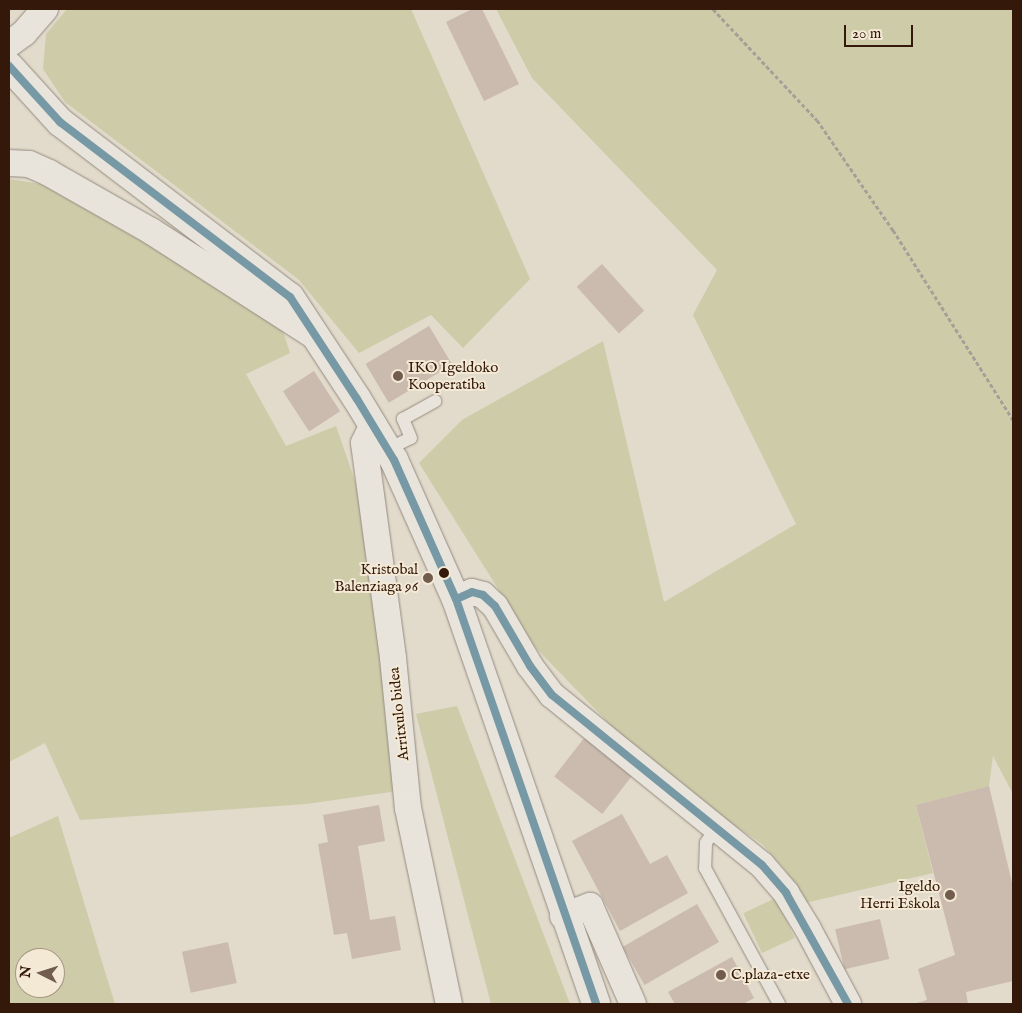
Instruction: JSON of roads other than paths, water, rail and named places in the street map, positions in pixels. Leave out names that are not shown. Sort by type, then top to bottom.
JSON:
[{"type":"street","points":[[9,44],[24,33],[45,9]]},
{"type":"street","points":[[9,66],[60,122],[290,298],[373,424],[388,449],[456,599],[563,916],[596,1004]]},
{"type":"street","points":[[9,163],[29,164],[49,173],[151,231],[313,335]]},
{"type":"street","name":"Arritxulo bidea","points":[[373,424],[364,443],[394,658],[408,808],[449,1004]]},
{"type":"street","points":[[456,599],[472,592],[489,600],[552,695],[762,865],[786,893],[848,1004]]},
{"type":"street","points":[[563,916],[590,906],[633,1004]]},
{"type":"lane","points":[[388,449],[411,438],[402,419],[435,401]]},
{"type":"lane","points":[[717,827],[706,843],[705,868],[779,1004]]},
{"type":"place","name":"IKO Igeldoko Kooperatiba","points":[[398,376]]},
{"type":"place","name":"Kristobal Balenziaga 96","points":[[428,578]]},
{"type":"place","name":"Igeldo Herri Eskola","points":[[950,895]]},
{"type":"place","name":"C.plaza-etxe","points":[[721,975]]}]
